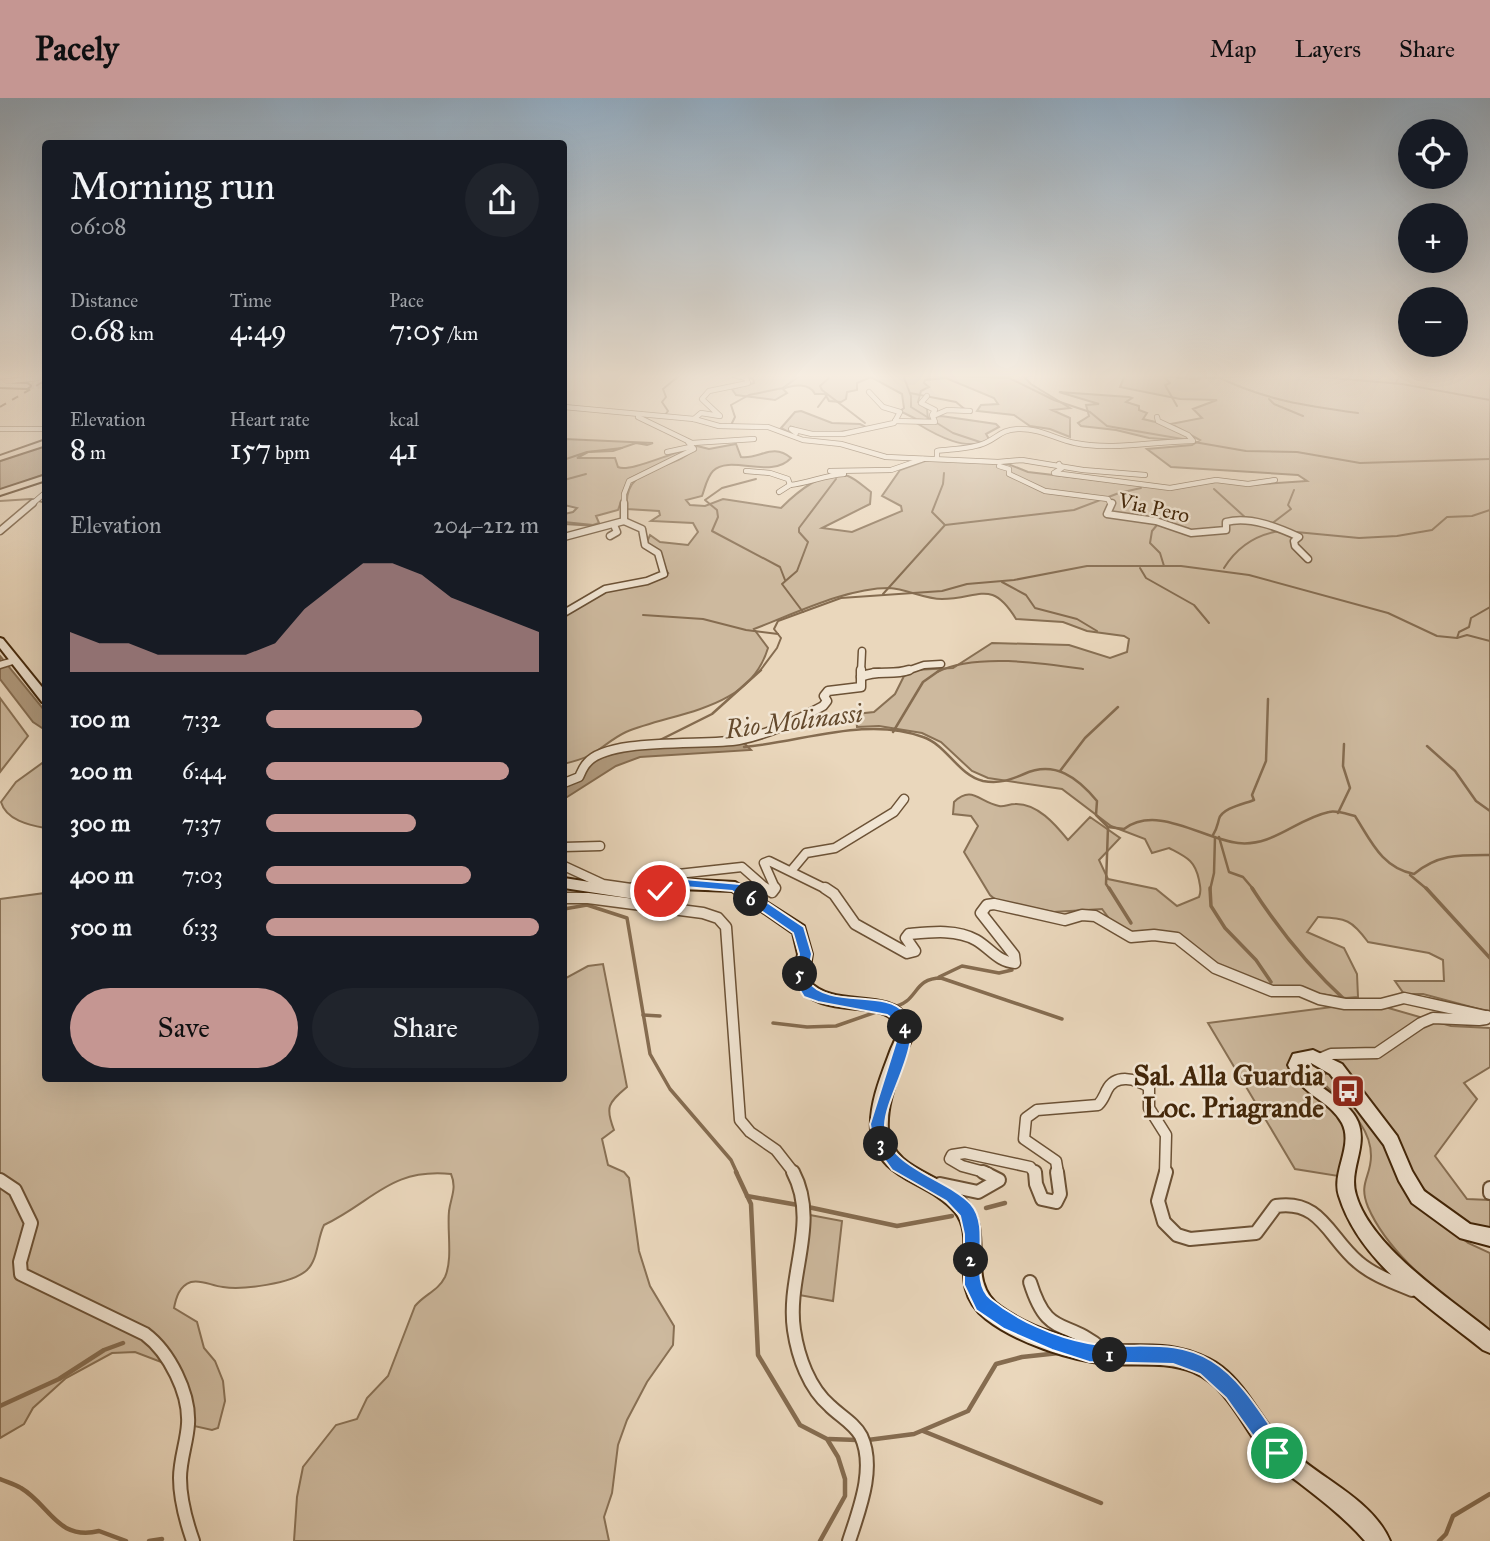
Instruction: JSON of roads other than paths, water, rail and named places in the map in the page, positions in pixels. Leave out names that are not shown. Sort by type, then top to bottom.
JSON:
[{"type":"main road","points":[[0,458],[38,448]]},
{"type":"main road","points":[[0,494],[42,480]]},
{"type":"main road","points":[[1,641],[7,663],[42,696]]},
{"type":"main road","points":[[567,883],[602,886],[641,895],[678,884],[735,887],[799,930],[805,954],[801,981],[809,993],[823,999],[882,1008],[896,1013],[903,1021],[906,1032],[878,1124],[880,1144],[897,1165],[952,1196],[968,1212],[972,1234],[972,1285],[982,1304],[1011,1322],[1052,1341],[1089,1353],[1173,1355],[1206,1367],[1233,1391],[1277,1453],[1359,1514],[1379,1541]]},
{"type":"main road","points":[[1490,1237],[1466,1232],[1418,1196],[1405,1175],[1391,1141],[1336,1069],[1319,1059],[1304,1056],[1299,1059],[1296,1065],[1303,1078],[1336,1104],[1351,1123],[1355,1144],[1345,1182],[1353,1208],[1383,1252],[1490,1343]]},
{"type":"street","points":[[667,452],[690,447],[688,442]]},
{"type":"street","points":[[624,521],[624,494],[629,481],[694,449],[688,442]]},
{"type":"street","points":[[825,442],[841,444],[877,456],[986,462],[1018,459],[1083,470],[1144,475]]},
{"type":"street","points":[[937,458],[937,451],[986,442]]},
{"type":"street","points":[[1073,442],[1093,442]]},
{"type":"street","points":[[1106,442],[1137,446],[1158,442]]},
{"type":"street","points":[[779,492],[790,485],[809,484],[825,475],[844,474],[830,471],[880,472],[915,464],[923,458]]},
{"type":"street","name":"Via Pero","points":[[986,462],[1005,467],[1020,484],[1054,494],[1108,499],[1112,503],[1107,514],[1156,521],[1191,533],[1226,530],[1226,522],[1236,518],[1268,524],[1278,531],[1299,537],[1294,541],[1295,546],[1308,559]]},
{"type":"street","points":[[1059,464],[1062,468],[1054,472],[1170,488],[1216,480],[1248,484],[1275,480]]},
{"type":"street","points":[[746,471],[773,473],[789,479],[790,485]]},
{"type":"street","points":[[0,531],[42,495]]},
{"type":"street","points":[[567,536],[624,521],[642,529],[645,545],[658,552],[659,563],[665,573],[651,580],[605,589],[567,611]]},
{"type":"street","points":[[610,536],[617,532],[614,525]]},
{"type":"street","points":[[567,782],[579,777],[587,762],[593,758],[643,744],[737,740],[773,732],[823,706],[827,701],[824,696],[828,691],[861,687],[862,651]]},
{"type":"street","points":[[860,677],[878,671],[896,674],[916,665],[942,664]]},
{"type":"street","points":[[791,871],[806,853],[835,848],[894,812],[903,804],[904,799]]},
{"type":"street","points":[[567,847],[600,846]]},
{"type":"street","points":[[567,866],[573,867],[602,886],[649,890],[657,887],[668,875],[738,867],[749,870],[766,890],[772,892],[775,888],[764,862],[791,871],[834,894],[852,921],[907,953],[915,951],[906,938],[909,934],[957,933],[980,942],[1004,961],[1015,963],[1014,956],[981,914],[987,905],[994,904],[1065,920],[1082,915],[1095,916],[1131,937],[1154,935],[1177,938],[1215,968],[1272,991],[1300,992],[1338,1003],[1381,1004],[1398,998],[1489,1017]]},
{"type":"street","points":[[567,898],[588,898],[704,913],[718,918],[726,928],[740,1120],[745,1129],[784,1157],[799,1183],[805,1203],[792,1306],[794,1332],[813,1386],[820,1397],[852,1424],[865,1451],[864,1483],[849,1541]]},
{"type":"street","points":[[1319,1059],[1327,1054],[1355,1056],[1381,1052],[1394,1040],[1428,1019],[1477,1021],[1489,1017]]},
{"type":"street","points":[[928,1181],[978,1192],[999,1180],[993,1175],[957,1165],[950,1159],[956,1153],[965,1153],[1030,1167],[1035,1171],[1036,1184],[1042,1199],[1056,1202],[1060,1194],[1056,1161],[1024,1139],[1023,1125],[1029,1114],[1037,1110],[1098,1105],[1103,1101],[1108,1086],[1120,1079],[1139,1081],[1149,1087],[1149,1108],[1166,1135],[1167,1166],[1158,1208],[1164,1222],[1177,1235],[1190,1239],[1256,1233],[1276,1206],[1287,1204],[1315,1213],[1349,1253],[1368,1269],[1435,1298]]},
{"type":"street","points":[[0,1180],[15,1190],[31,1223],[20,1262],[21,1274],[36,1278],[93,1312],[139,1332],[157,1345],[176,1380],[187,1410],[187,1438],[180,1467],[182,1507],[193,1541]]},
{"type":"street","points":[[1030,1282],[1037,1310],[1047,1321],[1096,1342],[1108,1354]]},
{"type":"waterway","points":[[1196,442],[1246,451],[1297,452],[1360,463],[1490,459]]},
{"type":"waterway","points":[[567,459],[587,452],[622,448]]},
{"type":"waterway","points":[[944,473],[943,484],[932,512],[944,524]]},
{"type":"waterway","points":[[567,479],[586,474]]},
{"type":"waterway","points":[[756,479],[722,488],[705,500],[717,510],[718,517],[712,531],[780,567],[785,580]]},
{"type":"waterway","points":[[803,612],[782,584],[797,571],[808,542],[799,532],[799,528],[836,479]]},
{"type":"waterway","points":[[883,594],[945,525],[1074,510],[1119,493],[1141,488]]},
{"type":"waterway","points":[[1214,489],[1247,519]]},
{"type":"waterway","points":[[1270,525],[1291,509],[1288,505],[1294,490]]},
{"type":"waterway","points":[[0,501],[31,499],[42,502]]},
{"type":"waterway","points":[[1296,532],[1359,538],[1397,536],[1432,530],[1447,517],[1472,516],[1490,510]]},
{"type":"waterway","points":[[567,524],[597,526]]},
{"type":"waterway","points":[[1157,525],[1152,531],[1150,543],[1160,553],[1164,566]]},
{"type":"waterway","points":[[1224,568],[1247,543],[1279,531]]},
{"type":"waterway","points":[[803,612],[841,598],[942,591],[967,584],[1014,580],[1087,566],[1164,566]]},
{"type":"waterway","points":[[1164,566],[1249,575],[1388,613],[1437,636],[1457,638]]},
{"type":"waterway","points":[[1140,568],[1146,578],[1194,605],[1209,623]]},
{"type":"waterway","points":[[1002,582],[1026,595],[1035,608],[1077,619],[1097,631]]},
{"type":"waterway","points":[[1490,593],[1490,599]]},
{"type":"waterway","points":[[1457,638],[1459,632],[1469,627],[1471,618],[1490,607]]},
{"type":"waterway","points":[[778,634],[774,629],[778,621],[803,612]]},
{"type":"waterway","points":[[643,615],[703,619],[746,630],[778,634]]},
{"type":"waterway","points":[[759,671],[777,648],[781,638],[778,634]]},
{"type":"waterway","points":[[1457,638],[1467,635],[1490,641]]},
{"type":"waterway","points":[[937,672],[953,666],[989,661],[1029,662],[1083,669]]},
{"type":"waterway","points":[[658,741],[712,714],[759,671]]},
{"type":"waterway","points":[[894,730],[923,682],[937,672]]},
{"type":"waterway","points":[[1213,835],[1224,812],[1254,800],[1252,795],[1266,761],[1268,699]]},
{"type":"waterway","points":[[1060,771],[1085,738],[1118,707]]},
{"type":"waterway","name":"Rio Molinassi","points":[[744,747],[834,732],[894,730]]},
{"type":"waterway","name":"Rio Molinassi","points":[[894,730],[931,741],[966,773],[983,781],[1004,781],[1046,769],[1065,774],[1082,785],[1097,801],[1096,815],[1108,827]]},
{"type":"waterway","points":[[1339,812],[1350,788],[1343,766],[1344,744]]},
{"type":"waterway","points":[[1427,746],[1455,771],[1476,801],[1490,811]]},
{"type":"waterway","name":"Rio Molinassi","points":[[1219,838],[1238,843],[1262,841],[1306,820],[1329,812],[1339,812]]},
{"type":"waterway","name":"Rio Molinassi","points":[[1339,812],[1355,816],[1378,852],[1385,860],[1403,871],[1414,874],[1441,859],[1490,855]]},
{"type":"waterway","name":"Rio Molinassi","points":[[1108,827],[1124,829],[1137,822],[1165,821],[1219,838]]},
{"type":"waterway","points":[[1108,827],[1106,884],[1110,890]]},
{"type":"waterway","points":[[1210,890],[1214,873],[1215,837]]},
{"type":"waterway","points":[[1219,838],[1229,872],[1243,877],[1254,890]]},
{"type":"waterway","points":[[1410,875],[1427,889]]},
{"type":"waterway","points":[[1109,888],[1131,923]]},
{"type":"waterway","points":[[1252,888],[1296,948],[1346,1001]]},
{"type":"waterway","points":[[1427,889],[1490,958]]},
{"type":"waterway","points":[[1210,890],[1211,906],[1225,928],[1256,960],[1271,982]]},
{"type":"waterway","points":[[567,908],[587,905],[627,918],[643,1015]]},
{"type":"waterway","points":[[939,977],[962,966],[999,973],[1012,970]]},
{"type":"waterway","points":[[892,1007],[907,1001],[925,982],[941,978],[1062,1019]]},
{"type":"waterway","points":[[773,1023],[807,1027],[836,1026],[879,1011]]},
{"type":"waterway","points":[[643,1015],[660,1016]]},
{"type":"waterway","points":[[643,1015],[650,1054],[670,1089],[731,1160],[737,1173]]},
{"type":"waterway","points":[[736,1172],[747,1196]]},
{"type":"waterway","points":[[747,1196],[798,1205]]},
{"type":"waterway","points":[[747,1196],[751,1204],[758,1355],[800,1425],[827,1439],[838,1457],[845,1479],[845,1496],[820,1541]]},
{"type":"waterway","points":[[986,1208],[1005,1203]]},
{"type":"waterway","points":[[808,1207],[897,1226],[952,1216]]},
{"type":"waterway","points":[[0,1406],[59,1379],[104,1350],[123,1343]]},
{"type":"waterway","points":[[868,1440],[914,1434],[968,1411],[996,1364],[1022,1357],[1059,1353]]},
{"type":"waterway","points":[[923,1431],[1101,1503]]},
{"type":"waterway","points":[[829,1439],[857,1440]]},
{"type":"waterway","points":[[0,1479],[31,1495],[55,1520],[73,1531],[99,1531],[126,1541]]},
{"type":"waterway","points":[[1439,1541],[1446,1534],[1453,1516],[1490,1494]]},
{"type":"waterway","points":[[149,1541],[162,1539]]},
{"type":"place","name":"Sal. Alla Guardia Loc. Priagrande","points":[[1348,1091]]}]
